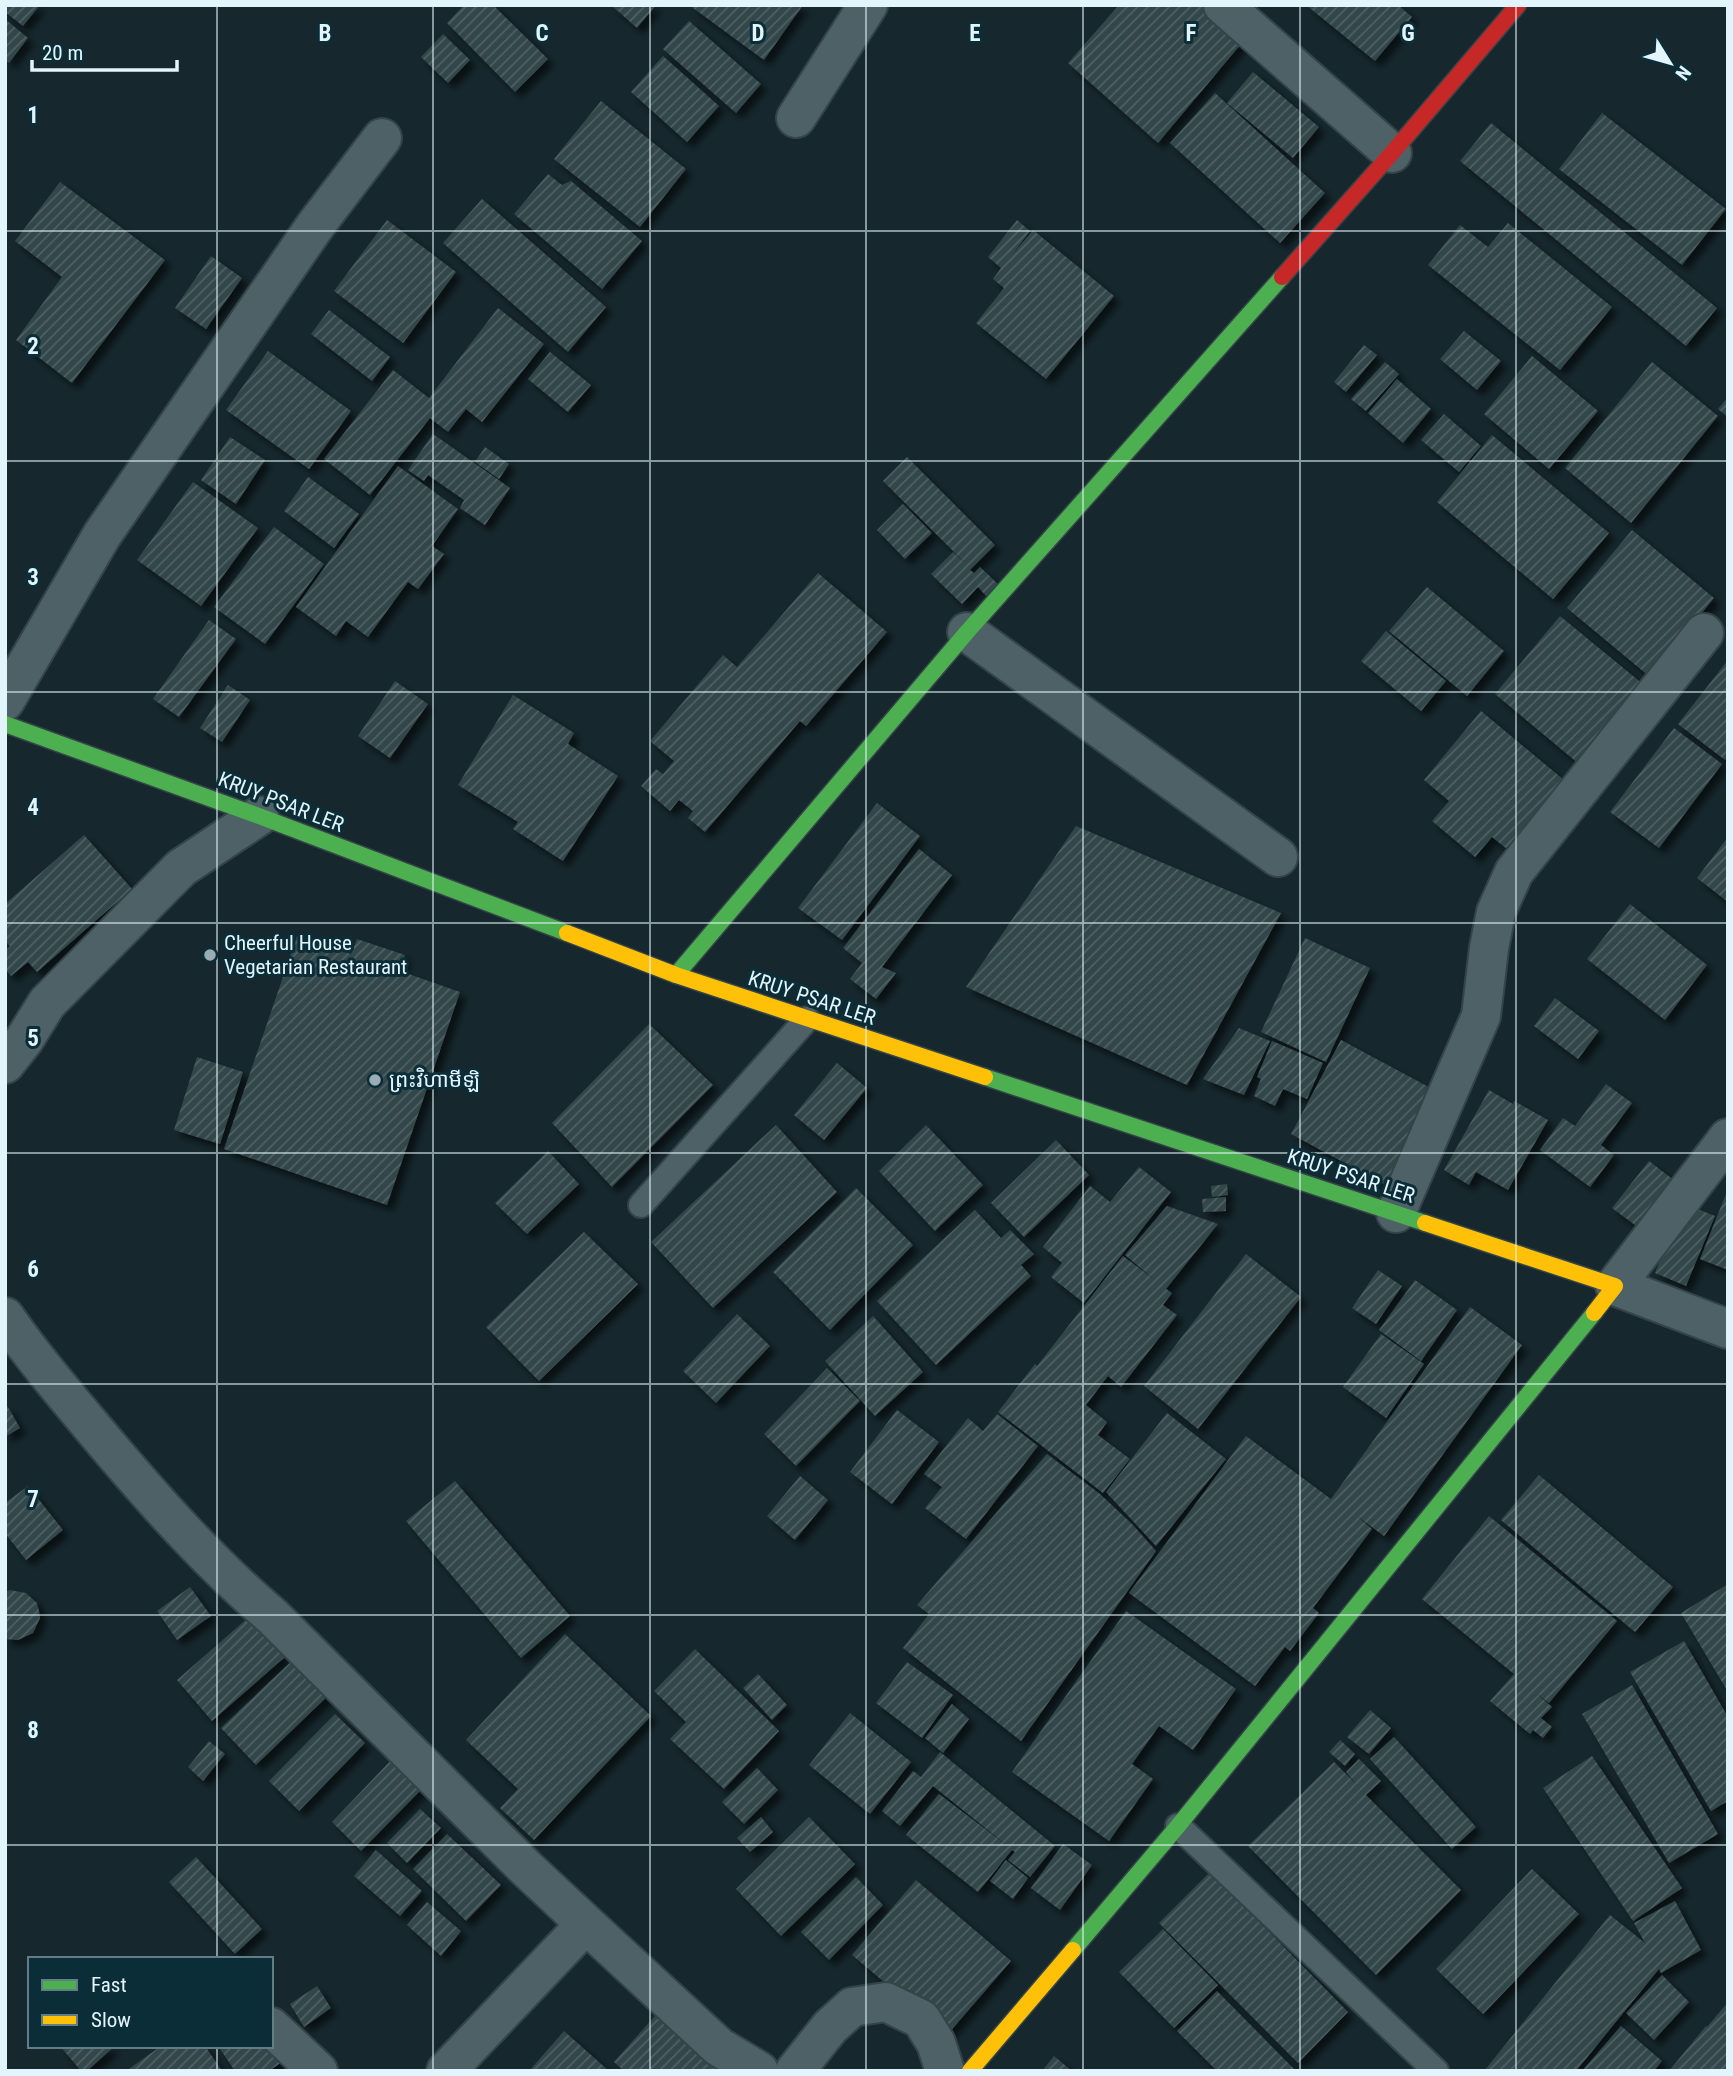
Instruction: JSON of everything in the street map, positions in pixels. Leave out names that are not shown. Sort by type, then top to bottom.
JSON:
[{"type":"street","points":[[796,118],[868,5]]},
{"type":"street","points":[[1223,5],[1392,153]]},
{"type":"street","points":[[676,975],[967,632],[1392,153],[1518,5]]},
{"type":"street","points":[[5,701],[102,535],[315,226],[382,138]]},
{"type":"street","points":[[967,632],[1278,857]]},
{"type":"street","points":[[1396,1213],[1481,1016],[1496,912],[1514,872],[1704,632]]},
{"type":"street","name":"KRUY PSAR LER","points":[[5,724],[258,816],[676,975],[1615,1286]]},
{"type":"street","points":[[5,1063],[24,1040],[47,1003],[181,868],[258,816]]},
{"type":"street","points":[[970,2071],[1178,1826],[1615,1286],[1728,1138]]},
{"type":"street","points":[[1615,1286],[1728,1329]]},
{"type":"street","points":[[5,1317],[37,1363],[167,1515],[233,1583],[272,1616],[586,1924],[719,2047],[759,2071]]},
{"type":"street","points":[[446,2071],[586,1924]]},
{"type":"street","points":[[794,2071],[830,2027],[852,2007],[886,2002],[921,2019],[936,2043],[945,2071]]},
{"type":"street","points":[[273,2029],[318,2071]]},
{"type":"lane","points":[[641,1206],[807,1018]]},
{"type":"lane","points":[[1178,1826],[1436,2071]]},
{"type":"building","points":[[5,5],[40,5],[23,26],[5,12]]},
{"type":"building","points":[[464,5],[493,5],[548,59],[515,92],[447,23]]},
{"type":"building","points":[[611,5],[656,5],[637,28]]},
{"type":"building","points":[[689,5],[803,5],[764,60]]},
{"type":"building","points":[[1119,5],[1211,5],[1247,37],[1158,143],[1068,63]]},
{"type":"building","points":[[1306,5],[1398,5],[1412,17],[1375,61]]},
{"type":"building","points":[[5,19],[28,38],[9,63],[5,60]]},
{"type":"building","points":[[689,21],[761,84],[736,113],[663,49]]},
{"type":"building","points":[[443,34],[470,60],[448,83],[421,57]]},
{"type":"building","points":[[663,56],[719,106],[687,142],[631,92]]},
{"type":"building","points":[[1253,72],[1319,127],[1293,158],[1227,103]]},
{"type":"building","points":[[1215,93],[1325,193],[1280,243],[1170,143]]},
{"type":"building","points":[[601,101],[686,169],[640,227],[554,159]]},
{"type":"building","points":[[1602,113],[1726,209],[1682,265],[1559,169]]},
{"type":"building","points":[[1491,123],[1717,308],[1686,346],[1460,161]]},
{"type":"building","points":[[548,174],[562,185],[571,181],[642,241],[602,289],[514,214]]},
{"type":"building","points":[[60,182],[165,260],[72,383],[16,340],[62,277],[15,241]]},
{"type":"building","points":[[482,199],[606,307],[568,352],[443,243]]},
{"type":"building","points":[[387,220],[456,272],[403,343],[334,291]]},
{"type":"building","points":[[1017,220],[1030,231],[1012,255],[1033,230],[1114,296],[1046,379],[976,323],[1004,288],[993,279],[1001,268],[988,257]]},
{"type":"building","points":[[1508,223],[1612,307],[1560,370],[1428,265],[1460,225],[1488,247]]},
{"type":"building","points":[[211,256],[242,278],[206,329],[175,308]]},
{"type":"building","points":[[498,308],[544,344],[482,422],[466,409],[448,432],[430,418],[370,495],[324,459],[393,370],[429,398]]},
{"type":"building","points":[[329,310],[390,357],[372,381],[311,334]]},
{"type":"building","points":[[1464,331],[1501,361],[1477,390],[1440,359]]},
{"type":"building","points":[[1364,345],[1377,355],[1346,392],[1334,382]]},
{"type":"building","points":[[268,351],[351,411],[309,469],[226,410]]},
{"type":"building","points":[[550,352],[591,385],[568,412],[528,379]]},
{"type":"building","points":[[1532,356],[1598,411],[1549,469],[1484,414]]},
{"type":"building","points":[[1385,362],[1399,374],[1366,411],[1351,399]]},
{"type":"building","points":[[1652,362],[1718,416],[1631,523],[1565,468]]},
{"type":"building","points":[[1397,379],[1431,409],[1403,443],[1368,413]]},
{"type":"building","points":[[1728,397],[1728,417],[1718,409]]},
{"type":"building","points":[[1444,414],[1481,446],[1459,472],[1421,440]]},
{"type":"building","points":[[433,434],[510,488],[485,525],[460,508],[464,500],[428,475],[424,481],[408,470]]},
{"type":"building","points":[[1492,435],[1609,533],[1553,599],[1437,502]]},
{"type":"building","points":[[230,437],[265,460],[236,504],[201,480]]},
{"type":"building","points":[[485,447],[509,464],[499,479],[475,462]]},
{"type":"building","points":[[907,457],[995,545],[970,570],[974,573],[980,567],[999,585],[987,597],[978,587],[962,604],[931,574],[953,552],[966,564],[883,481]]},
{"type":"building","points":[[398,466],[458,509],[432,546],[444,554],[418,589],[408,582],[368,637],[346,621],[336,636],[296,607]]},
{"type":"building","points":[[308,477],[359,514],[334,548],[284,511]]},
{"type":"building","points":[[193,482],[258,528],[201,606],[137,560]]},
{"type":"building","points":[[903,504],[932,533],[905,559],[877,530]]},
{"type":"building","points":[[274,527],[324,564],[265,644],[214,607]]},
{"type":"building","points":[[1632,530],[1714,598],[1650,677],[1567,608]]},
{"type":"building","points":[[818,573],[887,632],[806,726],[800,721],[705,832],[688,818],[693,811],[679,800],[670,811],[641,786],[656,769],[663,774],[674,761],[650,741],[723,655],[737,667]]},
{"type":"building","points":[[1427,587],[1504,651],[1467,696],[1389,631]]},
{"type":"building","points":[[1560,616],[1644,685],[1579,764],[1495,694]]},
{"type":"building","points":[[209,620],[236,639],[179,717],[153,699]]},
{"type":"building","points":[[1386,631],[1446,681],[1421,711],[1361,661]]},
{"type":"building","points":[[1728,660],[1728,756],[1725,760],[1678,724]]},
{"type":"building","points":[[395,681],[428,704],[390,758],[358,736]]},
{"type":"building","points":[[228,685],[250,700],[222,742],[200,728]]},
{"type":"building","points":[[513,695],[574,733],[568,744],[618,776],[563,861],[513,829],[518,822],[458,785]]},
{"type":"building","points":[[1481,711],[1564,780],[1507,849],[1492,837],[1475,857],[1432,821],[1449,801],[1424,780]]},
{"type":"building","points":[[1674,728],[1722,764],[1659,848],[1610,812]]},
{"type":"building","points":[[877,803],[920,836],[842,940],[798,908]]},
{"type":"building","points":[[1076,826],[1281,913],[1187,1085],[966,987]]},
{"type":"building","points":[[84,835],[132,889],[37,972],[28,962],[11,976],[5,969],[5,951],[10,946],[5,941],[5,904]]},
{"type":"building","points":[[1728,837],[1728,902],[1697,878]]},
{"type":"building","points":[[919,849],[952,875],[882,967],[896,973],[876,999],[850,979],[862,963],[843,948]]},
{"type":"building","points":[[1630,904],[1707,965],[1665,1020],[1587,959]]},
{"type":"building","points":[[297,936],[351,954],[357,939],[405,955],[400,971],[460,992],[387,1205],[224,1149]]},
{"type":"building","points":[[1305,938],[1370,968],[1326,1062],[1261,1032]]},
{"type":"building","points":[[1555,998],[1599,1031],[1578,1059],[1534,1026]]},
{"type":"building","points":[[649,1024],[713,1085],[612,1187],[552,1123]]},
{"type":"building","points":[[1239,1028],[1270,1041],[1244,1095],[1203,1079]]},
{"type":"building","points":[[1341,1040],[1440,1093],[1389,1187],[1291,1134]]},
{"type":"building","points":[[1272,1041],[1323,1063],[1307,1099],[1283,1089],[1275,1106],[1254,1096],[1261,1079],[1257,1077]]},
{"type":"building","points":[[197,1057],[243,1072],[220,1144],[174,1130]]},
{"type":"building","points":[[837,1063],[867,1088],[824,1140],[794,1115]]},
{"type":"building","points":[[1606,1084],[1632,1103],[1601,1145],[1614,1155],[1590,1187],[1540,1150],[1563,1118],[1575,1126]]},
{"type":"building","points":[[1489,1090],[1548,1120],[1508,1190],[1476,1172],[1469,1185],[1444,1170]]},
{"type":"building","points":[[776,1125],[837,1192],[713,1308],[651,1242]]},
{"type":"building","points":[[926,1125],[983,1185],[935,1231],[879,1171]]},
{"type":"building","points":[[1056,1140],[1089,1175],[1024,1237],[991,1203]]},
{"type":"building","points":[[548,1151],[579,1184],[527,1234],[495,1203]]},
{"type":"building","points":[[1649,1161],[1679,1184],[1643,1231],[1612,1208]]},
{"type":"building","points":[[1139,1167],[1171,1192],[1084,1303],[1051,1277],[1062,1263],[1043,1247],[1090,1186],[1110,1202]]},
{"type":"building","points":[[1227,1184],[1228,1195],[1212,1197],[1211,1186]]},
{"type":"building","points":[[856,1188],[913,1245],[830,1330],[773,1272]]},
{"type":"building","points":[[1728,1189],[1728,1270],[1700,1259]]},
{"type":"building","points":[[1226,1197],[1226,1211],[1203,1212],[1202,1199]]},
{"type":"building","points":[[1683,1203],[1715,1216],[1686,1286],[1655,1273]]},
{"type":"building","points":[[1167,1206],[1218,1224],[1166,1289],[1172,1293],[1163,1305],[1177,1315],[1121,1387],[1108,1376],[1086,1405],[1107,1422],[1098,1435],[1130,1459],[1103,1493],[998,1412],[1123,1256],[1155,1280],[1125,1255]]},
{"type":"building","points":[[975,1210],[1001,1238],[1010,1230],[1034,1254],[1021,1265],[1031,1276],[936,1365],[877,1301]]},
{"type":"building","points":[[584,1232],[638,1284],[539,1381],[486,1327]]},
{"type":"building","points":[[1246,1254],[1301,1297],[1198,1429],[1144,1386]]},
{"type":"building","points":[[1378,1270],[1402,1286],[1376,1324],[1352,1308]]},
{"type":"building","points":[[1415,1280],[1457,1310],[1421,1361],[1379,1330]]},
{"type":"building","points":[[1470,1307],[1522,1345],[1384,1536],[1357,1516],[1372,1529],[1313,1608],[1319,1613],[1290,1651],[1285,1647],[1255,1686],[1129,1593],[1246,1436],[1331,1499]]},
{"type":"building","points":[[737,1314],[770,1346],[716,1403],[683,1371]]},
{"type":"building","points":[[873,1316],[923,1372],[875,1416],[825,1361]]},
{"type":"building","points":[[1381,1334],[1424,1364],[1386,1418],[1343,1387]]},
{"type":"building","points":[[827,1368],[860,1401],[796,1466],[764,1434]]},
{"type":"building","points":[[5,1402],[20,1428],[5,1437]]},
{"type":"building","points":[[897,1410],[939,1442],[892,1504],[850,1472]]},
{"type":"building","points":[[1167,1413],[1226,1459],[1156,1546],[1106,1492]]},
{"type":"building","points":[[997,1414],[1038,1446],[966,1539],[925,1508],[942,1487],[924,1474],[968,1418],[983,1431]]},
{"type":"building","points":[[1047,1454],[1100,1494],[1156,1551],[1021,1741],[903,1648],[929,1614],[917,1605]]},
{"type":"building","points":[[1539,1475],[1673,1587],[1635,1632],[1501,1520]]},
{"type":"building","points":[[800,1476],[828,1500],[795,1540],[767,1516]]},
{"type":"building","points":[[455,1481],[570,1616],[521,1658],[406,1521]]},
{"type":"building","points":[[28,1486],[63,1530],[26,1560],[5,1533],[5,1503]]},
{"type":"building","points":[[1489,1516],[1617,1621],[1549,1703],[1536,1693],[1552,1707],[1541,1718],[1552,1727],[1543,1738],[1533,1730],[1530,1734],[1490,1701],[1514,1674],[1422,1599]]},
{"type":"building","points":[[1728,1584],[1728,1692],[1681,1613]]},
{"type":"building","points":[[190,1587],[211,1616],[177,1640],[157,1611]]},
{"type":"building","points":[[10,1590],[26,1593],[37,1603],[39,1611],[40,1618],[33,1633],[18,1640],[5,1639],[5,1592]]},
{"type":"building","points":[[1126,1611],[1236,1689],[1193,1750],[1159,1726],[1132,1764],[1153,1779],[1109,1841],[1012,1772]]},
{"type":"building","points":[[250,1616],[285,1657],[212,1721],[177,1680]]},
{"type":"building","points":[[565,1634],[651,1716],[534,1840],[500,1808],[518,1789],[466,1740]]},
{"type":"building","points":[[1684,1641],[1728,1717],[1728,1801],[1711,1811],[1630,1672]]},
{"type":"building","points":[[695,1649],[779,1731],[724,1789],[670,1739],[686,1722],[654,1691]]},
{"type":"building","points":[[296,1657],[331,1693],[256,1765],[221,1728]]},
{"type":"building","points":[[907,1662],[953,1695],[922,1738],[876,1703]]},
{"type":"building","points":[[758,1674],[787,1705],[772,1720],[743,1688]]},
{"type":"building","points":[[1632,1685],[1718,1834],[1669,1863],[1582,1714]]},
{"type":"building","points":[[952,1704],[969,1719],[943,1753],[925,1738]]},
{"type":"building","points":[[1370,1710],[1391,1728],[1369,1754],[1347,1737]]},
{"type":"building","points":[[850,1713],[911,1762],[870,1814],[809,1765]]},
{"type":"building","points":[[335,1714],[365,1743],[299,1811],[269,1781]]},
{"type":"building","points":[[1394,1737],[1476,1827],[1452,1849],[1370,1759]]},
{"type":"building","points":[[1340,1740],[1355,1754],[1345,1766],[1329,1752]]},
{"type":"building","points":[[209,1741],[225,1754],[203,1781],[188,1767]]},
{"type":"building","points":[[940,1752],[1055,1846],[1030,1877],[1008,1860],[1015,1852],[1012,1850],[978,1892],[906,1835],[939,1794],[1009,1847],[933,1786],[900,1826],[882,1811],[913,1771],[921,1777]]},
{"type":"building","points":[[395,1756],[426,1785],[361,1851],[332,1822]]},
{"type":"building","points":[[1592,1756],[1682,1888],[1633,1921],[1543,1788]]},
{"type":"building","points":[[1359,1759],[1381,1781],[1366,1795],[1461,1890],[1376,1975],[1248,1846],[1334,1762],[1357,1785],[1346,1772]]},
{"type":"building","points":[[757,1768],[778,1790],[744,1824],[722,1802]]},
{"type":"building","points":[[420,1809],[441,1828],[407,1863],[387,1843]]},
{"type":"building","points":[[761,1817],[773,1832],[750,1852],[737,1838]]},
{"type":"building","points":[[809,1817],[855,1864],[781,1936],[736,1889]]},
{"type":"building","points":[[447,1834],[501,1885],[466,1921],[413,1869]]},
{"type":"building","points":[[1063,1844],[1092,1865],[1060,1910],[1031,1888]]},
{"type":"building","points":[[376,1850],[422,1891],[400,1916],[354,1876]]},
{"type":"building","points":[[196,1857],[262,1929],[235,1954],[169,1882]]},
{"type":"building","points":[[1006,1860],[1028,1878],[1013,1899],[990,1881]]},
{"type":"building","points":[[1532,1869],[1579,1914],[1483,2014],[1436,1969]]},
{"type":"building","points":[[1210,1872],[1348,2012],[1298,2063],[1159,1923]]},
{"type":"building","points":[[856,1877],[883,1905],[829,1960],[801,1932]]},
{"type":"building","points":[[916,1880],[1011,1961],[947,2035],[852,1955]]},
{"type":"building","points":[[1675,1901],[1701,1950],[1661,1973],[1659,1969],[1576,2071],[1484,2071],[1610,1915],[1645,1943],[1634,1923]]},
{"type":"building","points":[[427,1902],[461,1931],[441,1956],[407,1925]]},
{"type":"building","points":[[1163,1929],[1218,1985],[1174,2028],[1119,1972]]},
{"type":"building","points":[[1662,1975],[1689,2002],[1654,2040],[1626,2013]]},
{"type":"building","points":[[317,1986],[331,2008],[304,2027],[290,2004]]},
{"type":"building","points":[[1217,1991],[1296,2071],[1217,2071],[1177,2031]]},
{"type":"building","points":[[1728,2002],[1728,2071],[1669,2071],[1706,2026]]},
{"type":"building","points":[[662,2008],[734,2071],[624,2071],[614,2062]]},
{"type":"building","points":[[1621,2026],[1662,2061],[1654,2071],[1582,2071]]},
{"type":"building","points":[[564,2031],[609,2071],[529,2071]]},
{"type":"building","points":[[62,2048],[113,2048],[87,2071],[81,2071]]},
{"type":"building","points":[[158,2048],[206,2048],[222,2071],[126,2071]]},
{"type":"building","points":[[219,2048],[272,2048],[282,2062],[269,2071],[235,2071]]},
{"type":"building","points":[[1054,2056],[1072,2071],[1042,2071]]},
{"type":"traffic: fast","points":[[676,975],[967,632],[1282,277]]},
{"type":"traffic: fast","points":[[5,724],[259,816],[567,933]]},
{"type":"traffic: fast","points":[[985,1077],[1425,1223]]},
{"type":"traffic: fast","points":[[1073,1950],[1178,1826],[1594,1313]]},
{"type":"traffic: slow","points":[[567,933],[676,975],[985,1077]]},
{"type":"traffic: slow","points":[[1425,1223],[1615,1286],[1594,1313]]},
{"type":"traffic: slow","points":[[970,2071],[1073,1950]]},
{"type":"traffic: jam","points":[[1282,277],[1518,5]]},
{"type":"place","name":"Cheerful House Vegetarian Restaurant","points":[[210,955]]},
{"type":"place","name":"ព្រះវិហាមីឡិ","points":[[375,1080]]}]
